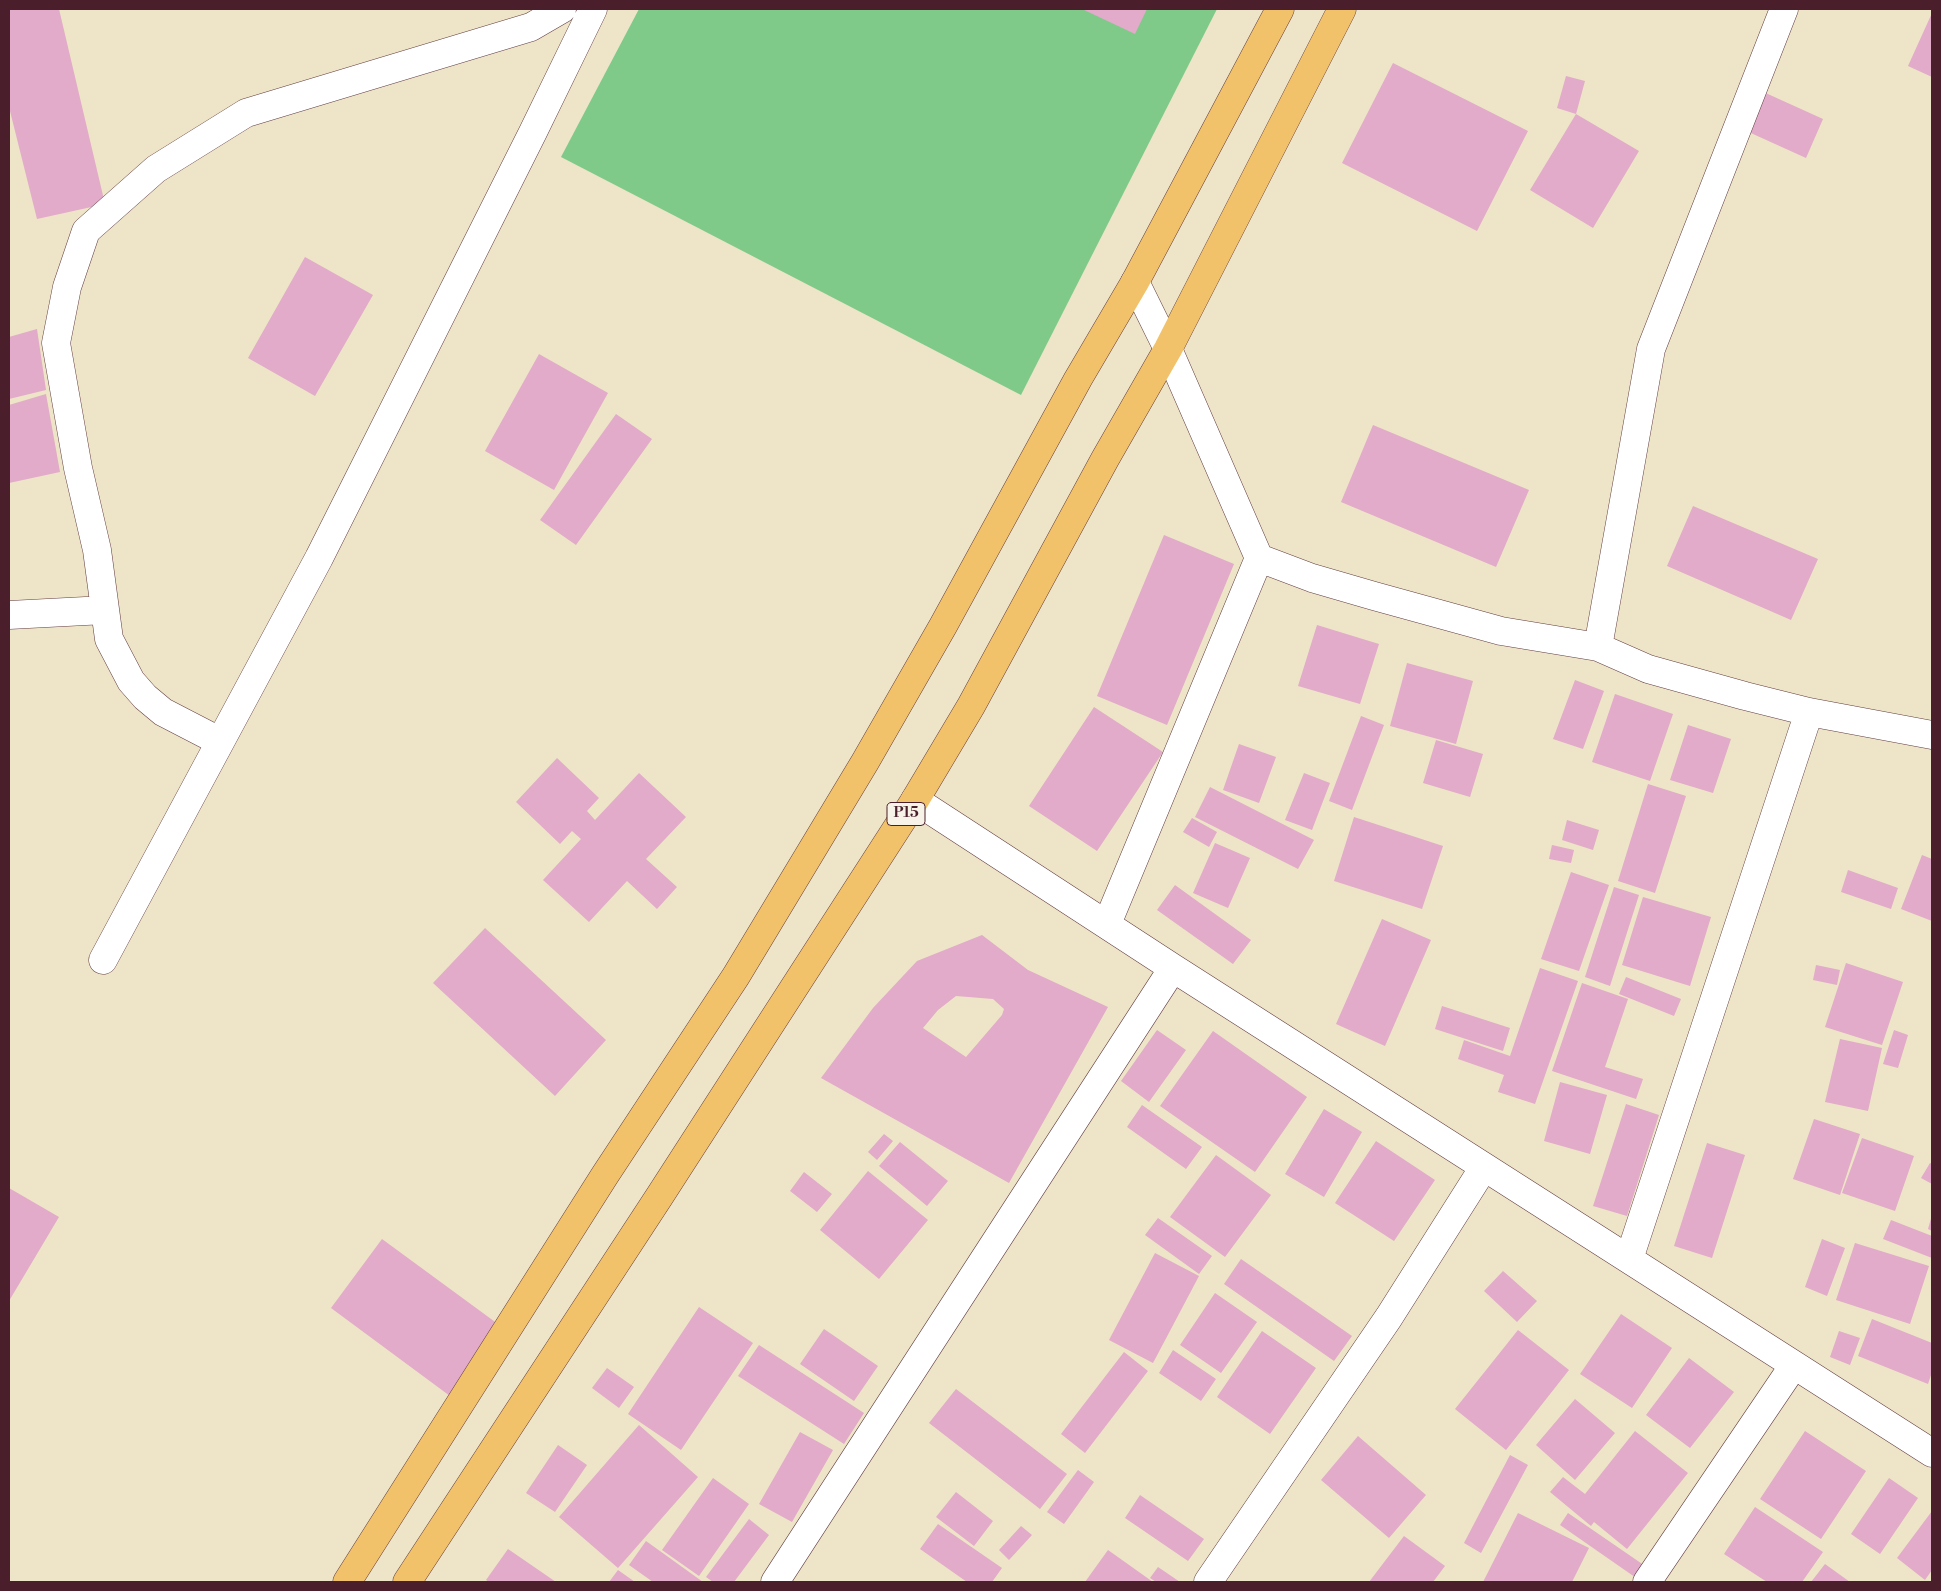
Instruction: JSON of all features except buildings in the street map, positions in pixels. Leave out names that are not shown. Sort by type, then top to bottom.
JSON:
[{"type":"main road","points":[[347,1582],[605,1176],[736,976],[884,728],[994,534],[1078,379],[1135,282],[1280,9]]},
{"type":"main road","name":"P15","points":[[407,1582],[916,800],[971,706],[1105,459],[1168,349],[1342,9]]},
{"type":"street","points":[[219,741],[163,712],[145,697],[131,681],[109,640],[97,550],[78,468],[56,343],[66,287],[86,231],[156,169],[246,113],[531,27],[562,9]]},
{"type":"street","points":[[104,960],[219,741],[319,558],[593,9]]},
{"type":"street","points":[[1598,647],[1651,349],[1784,9]]},
{"type":"street","points":[[1135,282],[1168,349],[1259,558],[1312,578],[1501,631],[1598,647],[1648,669],[1809,712],[1932,735]]},
{"type":"street","points":[[1107,924],[1259,558]]},
{"type":"street","points":[[9,615],[105,610]]},
{"type":"street","points":[[1629,1260],[1809,712]]},
{"type":"street","points":[[916,800],[1173,968],[1932,1453]]},
{"type":"street","points":[[775,1582],[1173,968]]},
{"type":"street","points":[[1208,1582],[1389,1317],[1484,1167]]},
{"type":"street","points":[[1647,1582],[1794,1365]]},
{"type":"green space","points":[[639,9],[1217,9],[1021,395],[561,157]]}]
